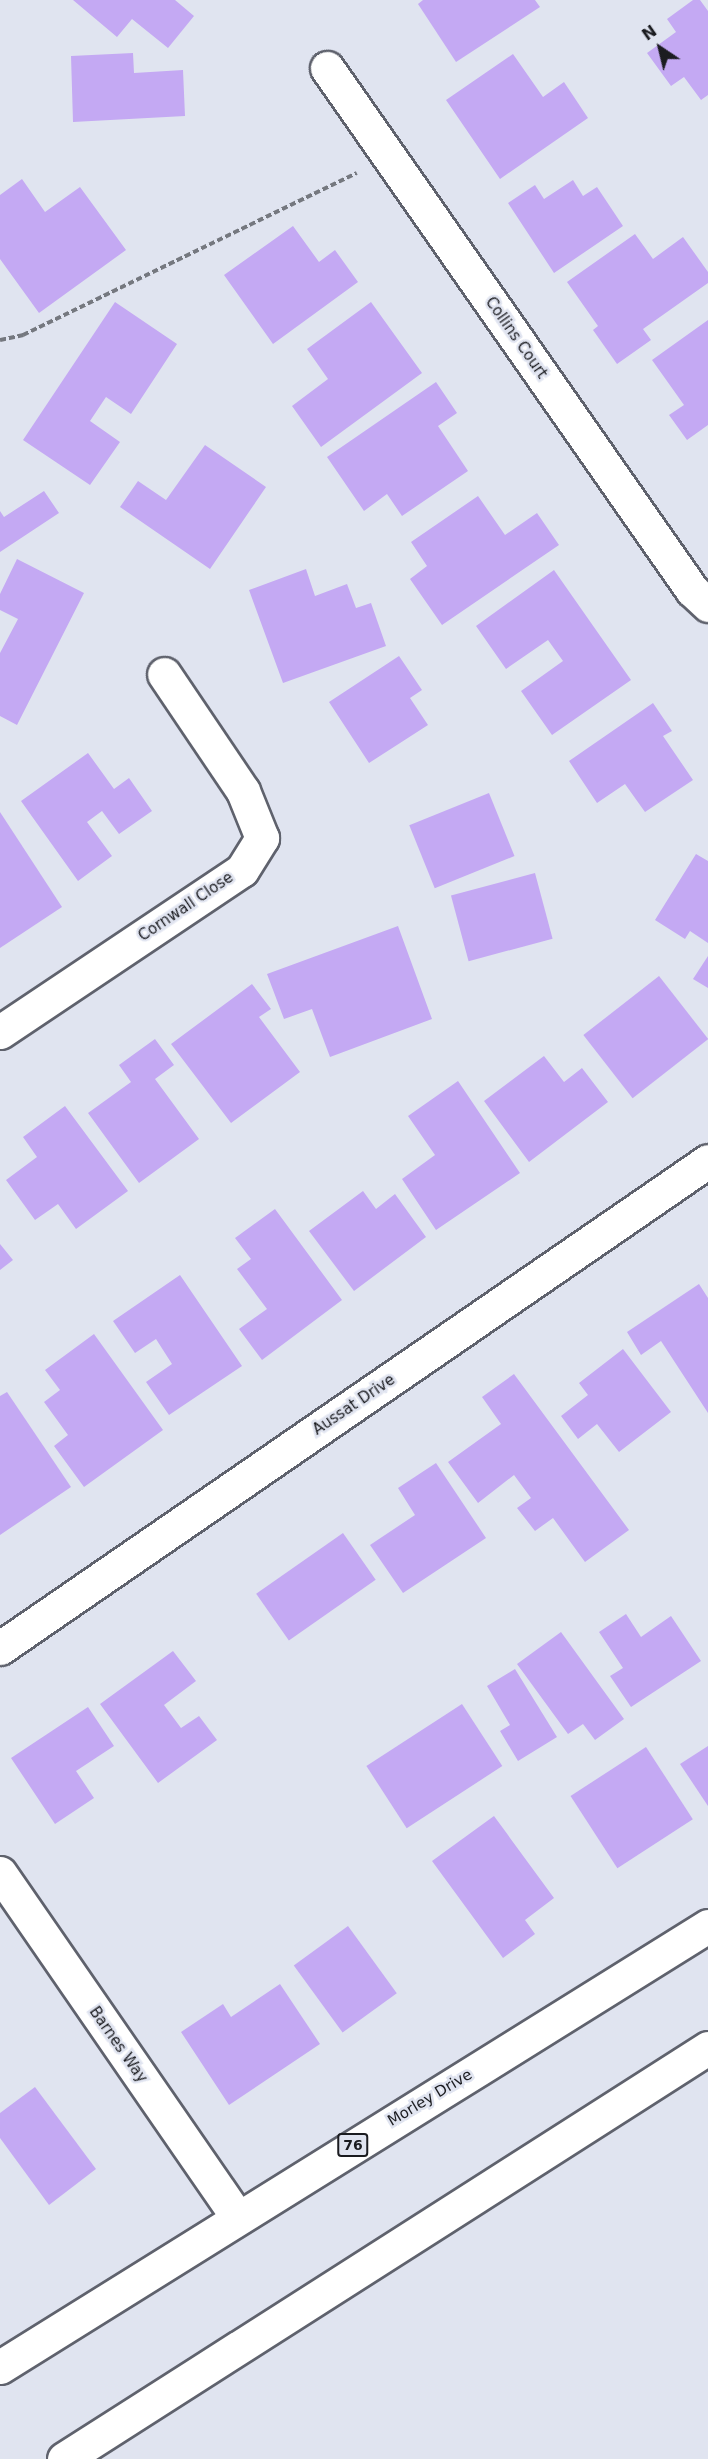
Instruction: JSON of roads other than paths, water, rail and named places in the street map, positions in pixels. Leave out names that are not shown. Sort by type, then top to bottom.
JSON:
[{"type":"street","name":"Collins Court","points":[[327,68],[685,580],[708,605]]},
{"type":"street","name":"Cornwall Close","points":[[0,1032],[242,870],[262,838],[243,791],[164,674]]},
{"type":"street","name":"Aussat Drive","points":[[0,1648],[708,1161]]},
{"type":"street","name":"Barnes Way","points":[[0,1873],[237,2216]]},
{"type":"street","name":"Morley Drive","points":[[0,2367],[237,2216],[700,1935]]},
{"type":"street","points":[[64,2459],[708,2048]]}]
